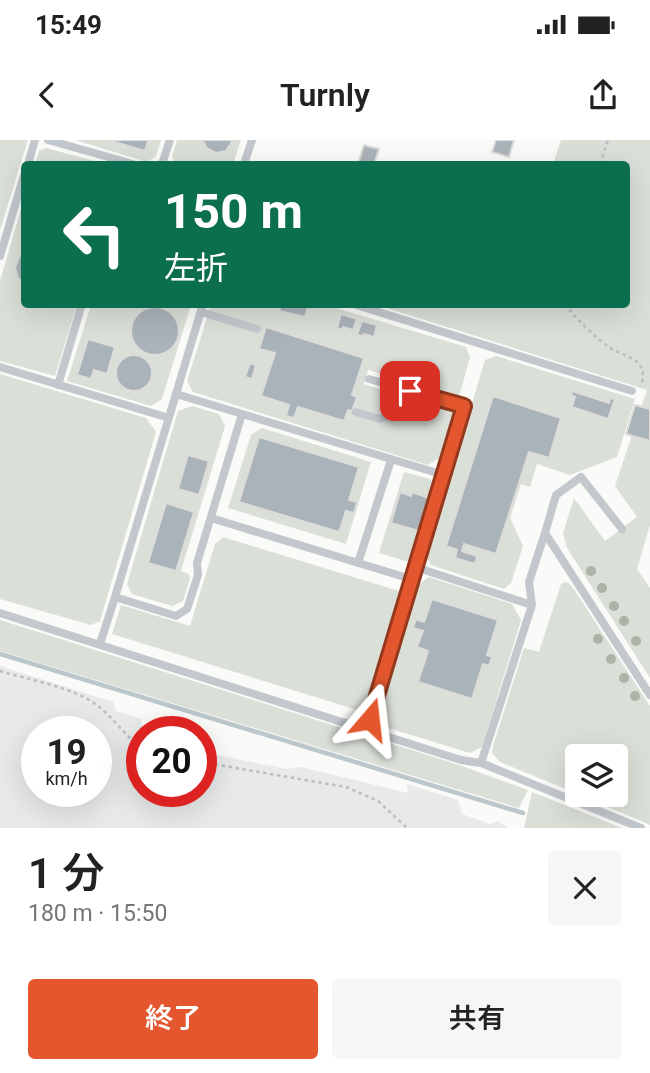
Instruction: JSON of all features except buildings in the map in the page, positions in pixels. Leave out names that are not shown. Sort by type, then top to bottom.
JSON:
[{"type":"lane","points":[[29,161],[35,140]]},
{"type":"lane","points":[[48,140],[122,161]]},
{"type":"lane","points":[[163,161],[170,140]]},
{"type":"lane","points":[[245,161],[251,140]]},
{"type":"lane","points":[[0,256],[21,185]]},
{"type":"lane","points":[[58,385],[81,308]]},
{"type":"lane","points":[[100,644],[202,308],[257,329]]},
{"type":"lane","points":[[366,308],[632,391]]},
{"type":"lane","points":[[0,367],[169,418]]},
{"type":"lane","points":[[369,379],[464,406],[370,719],[376,733]]},
{"type":"lane","points":[[176,394],[444,475]]},
{"type":"lane","points":[[356,412],[380,419],[430,397]]},
{"type":"lane","points":[[115,597],[176,616],[187,609],[198,575],[197,563],[242,414]]},
{"type":"lane","points":[[358,563],[391,460]]},
{"type":"lane","points":[[481,763],[531,605],[530,582],[556,495],[581,477],[622,529]]},
{"type":"lane","points":[[211,518],[411,579]]},
{"type":"lane","points":[[545,533],[650,695]]},
{"type":"lane","points":[[415,567],[531,605]]},
{"type":"lane","points":[[0,613],[461,760],[481,763],[641,828]]},
{"type":"path","points":[[601,161],[608,140]]},
{"type":"path","points":[[569,308],[610,348],[633,356],[643,368],[646,376],[642,386],[632,391]]},
{"type":"path","points":[[0,671],[78,695],[97,705],[126,736]]},
{"type":"path","points":[[217,765],[346,787],[378,801],[407,828]]},
{"type":"shaded area","points":[[0,140],[28,140],[21,161],[0,230]]},
{"type":"shaded area","points":[[75,140],[161,140],[156,156],[144,161]]},
{"type":"shaded area","points":[[177,140],[241,140],[234,161],[174,161],[172,157]]},
{"type":"shaded area","points":[[561,140],[650,140],[650,525],[637,569],[650,588],[650,678],[567,548],[563,533],[574,498],[605,541],[637,517],[615,486],[647,390],[387,308],[630,308],[630,161],[554,161]]},
{"type":"shaded area","points":[[46,148],[95,161],[36,161],[39,151]]},
{"type":"shaded area","points":[[21,209],[21,308],[76,308],[55,376],[0,361],[0,281]]},
{"type":"shaded area","points":[[90,308],[190,308],[162,399],[151,406],[67,381]]},
{"type":"shaded area","points":[[210,308],[336,308],[466,347],[470,357],[459,397],[368,370],[364,384],[416,400],[380,415],[355,408],[353,414],[381,423],[427,403],[454,411],[439,458],[428,465],[193,392],[187,381]]},
{"type":"shaded area","points":[[496,356],[635,399],[617,457],[570,475],[537,464],[530,487],[521,484],[510,518],[523,546],[511,583],[504,589],[431,565],[426,556],[485,360]]},
{"type":"shaded area","points":[[0,374],[146,418],[156,432],[100,621],[91,625],[0,599]]},
{"type":"shaded area","points":[[192,406],[219,414],[225,426],[181,571],[189,574],[190,579],[183,601],[172,606],[132,594],[127,584],[178,411]]},
{"type":"shaded area","points":[[262,428],[371,462],[346,544],[228,508],[251,435]]},
{"type":"shaded area","points":[[404,472],[430,479],[435,490],[412,563],[379,553]]},
{"type":"shaded area","points":[[223,537],[399,591],[396,602],[398,613],[367,713],[112,634],[121,605],[190,626],[215,544]]},
{"type":"shaded area","points":[[429,577],[512,604],[521,620],[482,747],[470,753],[385,727],[380,714],[419,584]]},
{"type":"shaded area","points":[[569,583],[575,591],[650,706],[650,825],[608,807],[628,807],[628,744],[565,744],[565,789],[500,762],[492,753],[524,648],[539,652],[561,584]]},
{"type":"shaded area","points":[[0,620],[459,765],[528,790],[519,808],[0,651]]},
{"type":"shaded area","points":[[0,666],[113,702],[116,711],[132,716],[126,716],[126,807],[217,807],[217,755],[287,769],[301,767],[408,793],[407,784],[458,800],[462,814],[490,824],[498,821],[508,828],[0,828]]},
{"type":"shaded area","points":[[532,792],[622,828],[524,828]]},
{"type":"waterway","points":[[0,654],[523,813]]},
{"type":"route","points":[[370,719],[464,406],[410,391]]}]
